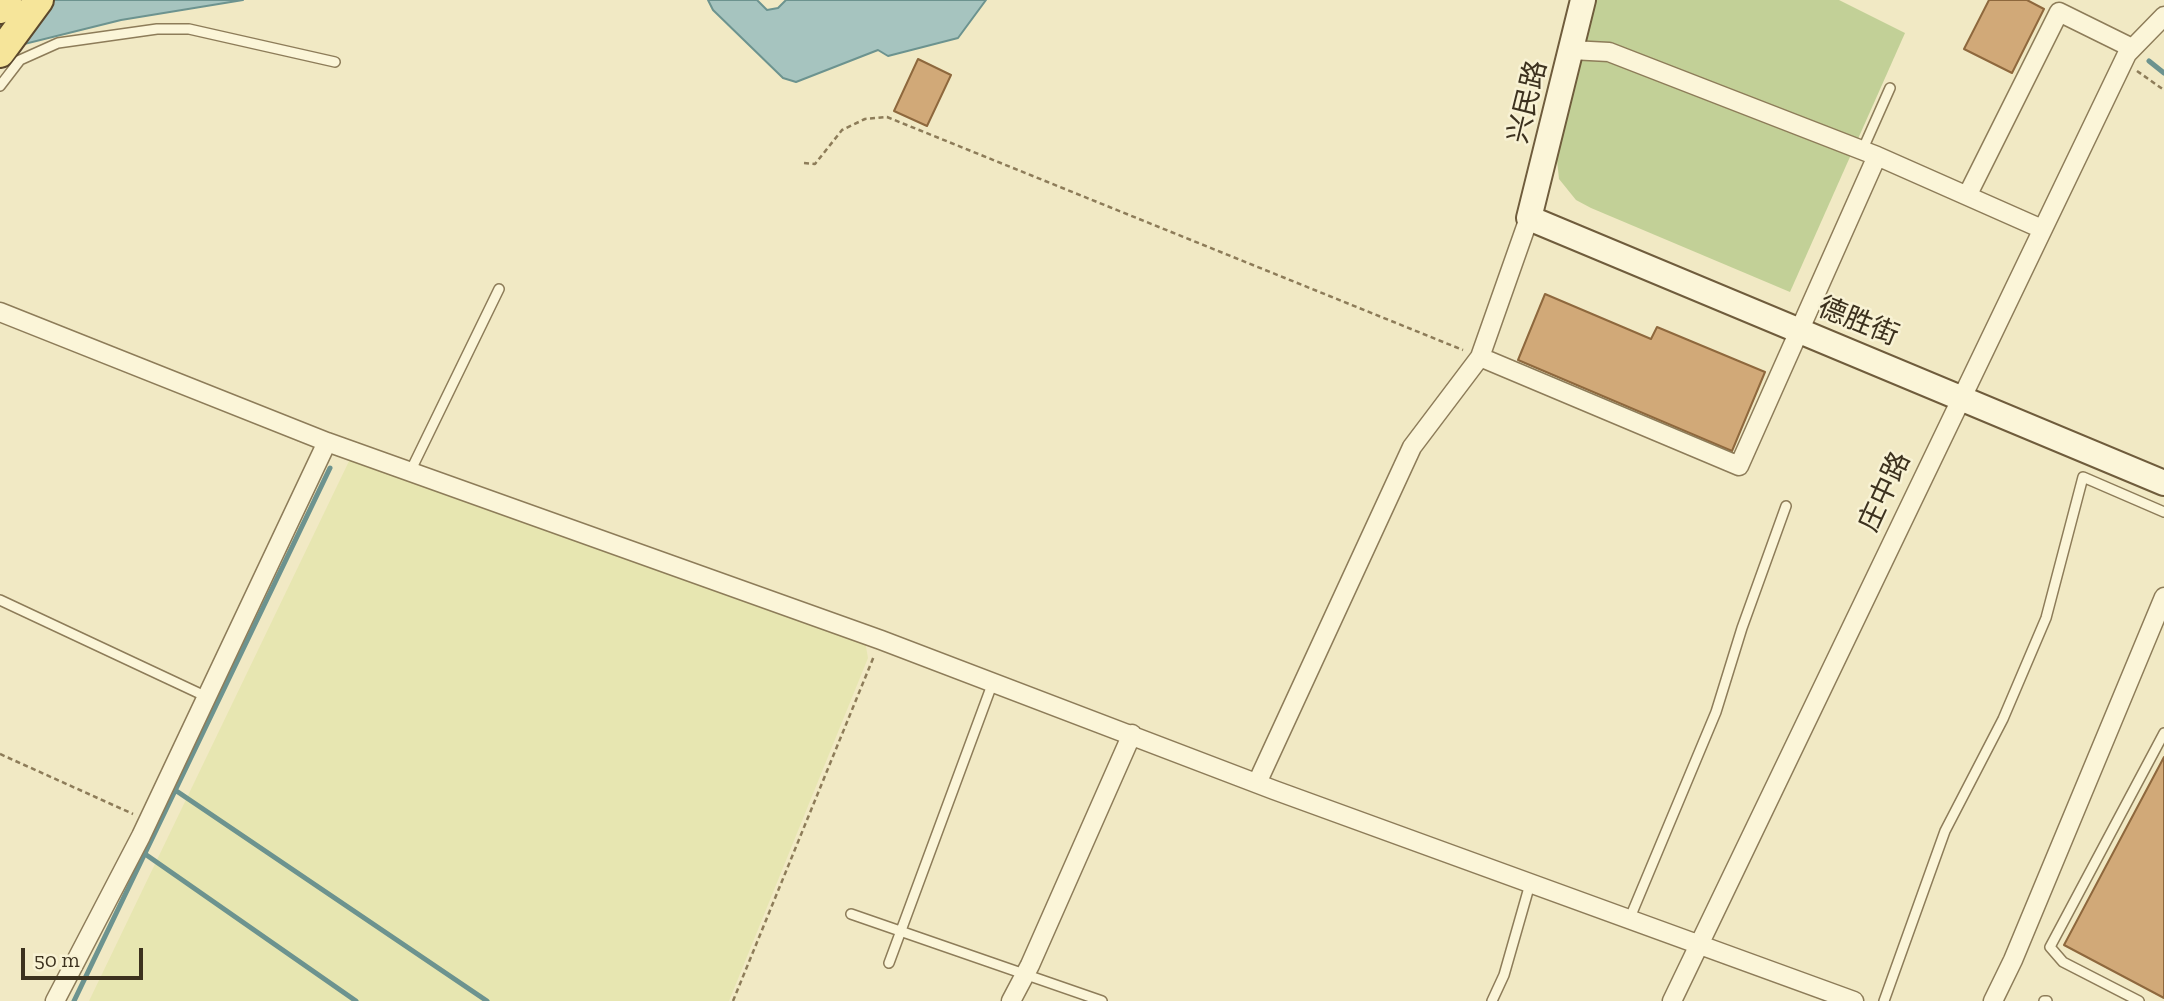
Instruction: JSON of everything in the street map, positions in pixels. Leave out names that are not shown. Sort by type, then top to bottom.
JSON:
[{"type":"main road","points":[[0,9],[7,0]]},
{"type":"main road","points":[[0,53],[39,0]]},
{"type":"street","name":"兴民路","points":[[1529,218],[1583,0]]},
{"type":"street","points":[[1968,194],[2059,12],[2128,55]]},
{"type":"street","name":"庄中路","points":[[1672,1001],[1960,396],[2128,55],[2164,16]]},
{"type":"street","points":[[1571,50],[1609,52],[1870,153],[1968,194],[2042,229]]},
{"type":"street","points":[[1479,357],[1739,466],[1800,330],[1870,153]]},
{"type":"street","points":[[1257,783],[1412,447],[1479,357],[1529,218]]},
{"type":"street","name":"德胜街","points":[[1529,218],[2164,482]]},
{"type":"street","points":[[0,312],[327,442],[881,640],[1257,783],[1854,1001]]},
{"type":"street","points":[[55,1001],[148,821],[327,442]]},
{"type":"street","points":[[1993,1001],[2014,960],[2164,597]]},
{"type":"street","points":[[1011,1001],[1026,973],[1132,734]]},
{"type":"lane","points":[[0,86],[20,60],[58,43],[157,29],[189,29],[335,62]]},
{"type":"lane","points":[[1870,153],[1890,88]]},
{"type":"lane","points":[[410,472],[499,289]]},
{"type":"lane","points":[[1884,1001],[1945,831],[2003,719],[2046,618],[2083,477],[2164,512]]},
{"type":"lane","points":[[1629,920],[1716,712],[1742,628],[1786,506]]},
{"type":"lane","points":[[0,600],[207,697]]},
{"type":"lane","points":[[889,963],[993,682]]},
{"type":"lane","points":[[2139,1001],[2063,962],[2050,947],[2164,733]]},
{"type":"lane","points":[[1492,1001],[1504,975],[1530,884]]},
{"type":"lane","points":[[851,914],[1102,1001]]},
{"type":"path","points":[[2128,55],[2164,90]]},
{"type":"path","points":[[804,163],[815,164],[842,130],[865,119],[887,117],[1479,357]]},
{"type":"path","points":[[733,1001],[881,640]]},
{"type":"path","points":[[0,754],[148,821]]},
{"type":"green space","points":[[1589,0],[1839,0],[1905,33],[1790,292],[1591,208],[1576,200],[1559,179],[1557,160]]},
{"type":"green space","points":[[351,457],[865,641],[868,658],[729,1001],[89,1001]]},
{"type":"water","points":[[0,0],[243,0],[121,20],[0,50]]},
{"type":"water","points":[[708,0],[757,0],[767,10],[778,8],[786,0],[986,0],[958,38],[888,56],[878,50],[796,82],[783,78],[713,10]]},
{"type":"building","points":[[1989,0],[2027,0],[2044,9],[2012,73],[1964,49]]},
{"type":"building","points":[[918,59],[951,75],[927,126],[894,111]]},
{"type":"building","points":[[1545,294],[1651,339],[1657,327],[1765,372],[1732,451],[1518,360]]},
{"type":"building","points":[[2164,757],[2164,998],[2064,945]]},
{"type":"waterway","points":[[2149,61],[2164,73]]},
{"type":"waterway","points":[[74,1001],[330,468]]},
{"type":"waterway","points":[[175,790],[487,1001]]},
{"type":"waterway","points":[[145,854],[356,1001]]}]
